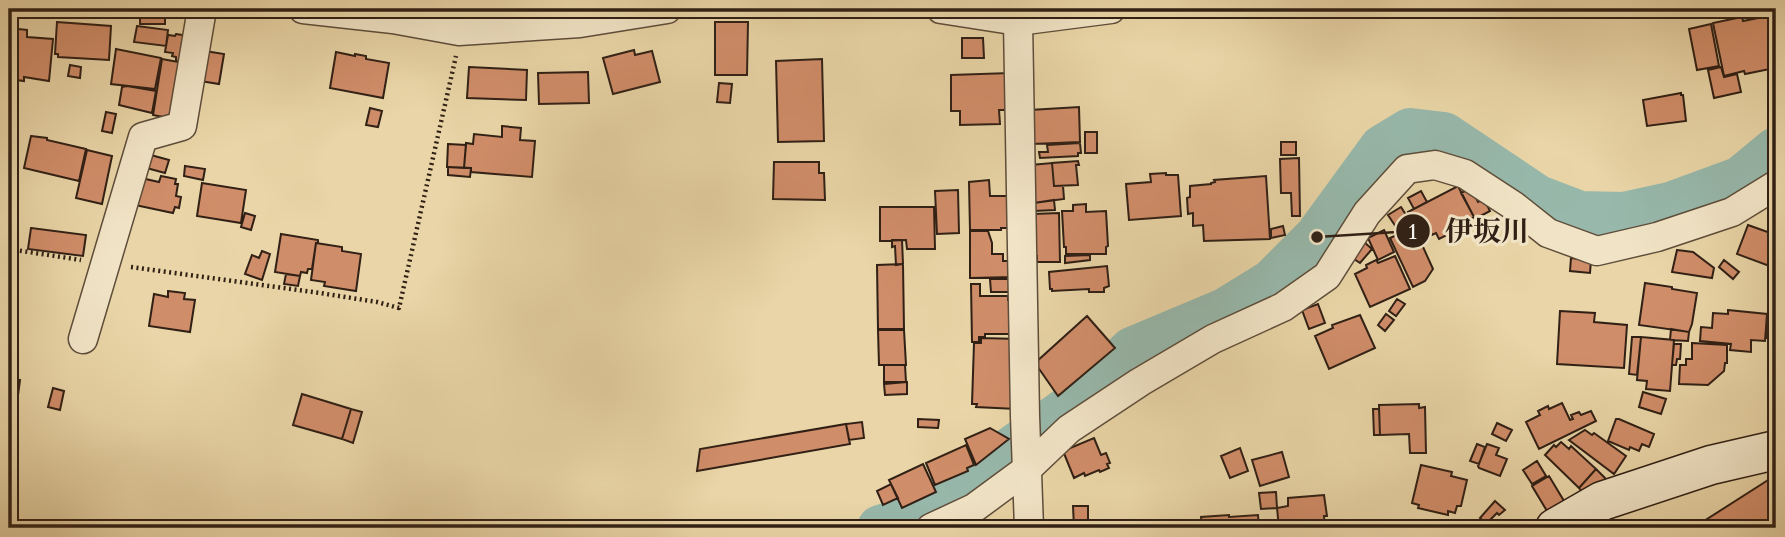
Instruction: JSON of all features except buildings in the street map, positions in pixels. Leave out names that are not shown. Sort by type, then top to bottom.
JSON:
[{"type":"main road","points":[[1555,528],[1602,501],[1711,465],[1776,450]]},
{"type":"street","points":[[83,339],[143,137],[182,126],[202,9]]},
{"type":"street","points":[[303,9],[393,19],[459,31],[580,23],[667,9]]},
{"type":"street","points":[[941,9],[1018,21],[1111,9]]},
{"type":"street","points":[[1018,21],[1029,528]]},
{"type":"street","points":[[931,528],[974,508],[1069,429],[1140,382],[1213,339],[1283,307],[1327,276],[1367,213],[1407,169],[1435,165],[1465,174],[1514,206],[1548,233],[1598,251],[1657,237],[1732,212],[1776,185]]},
{"type":"path","points":[[9,249],[320,293],[399,308],[446,107],[459,31]]},
{"type":"waterway","points":[[880,528],[916,517],[1078,402],[1132,350],[1225,311],[1272,282],[1317,237],[1382,148],[1410,131],[1444,135],[1538,198],[1580,214],[1624,215],[1670,205],[1741,179],[1776,150]]},
{"type":"place","name":"伊坂川","points":[[1317,237]]}]
